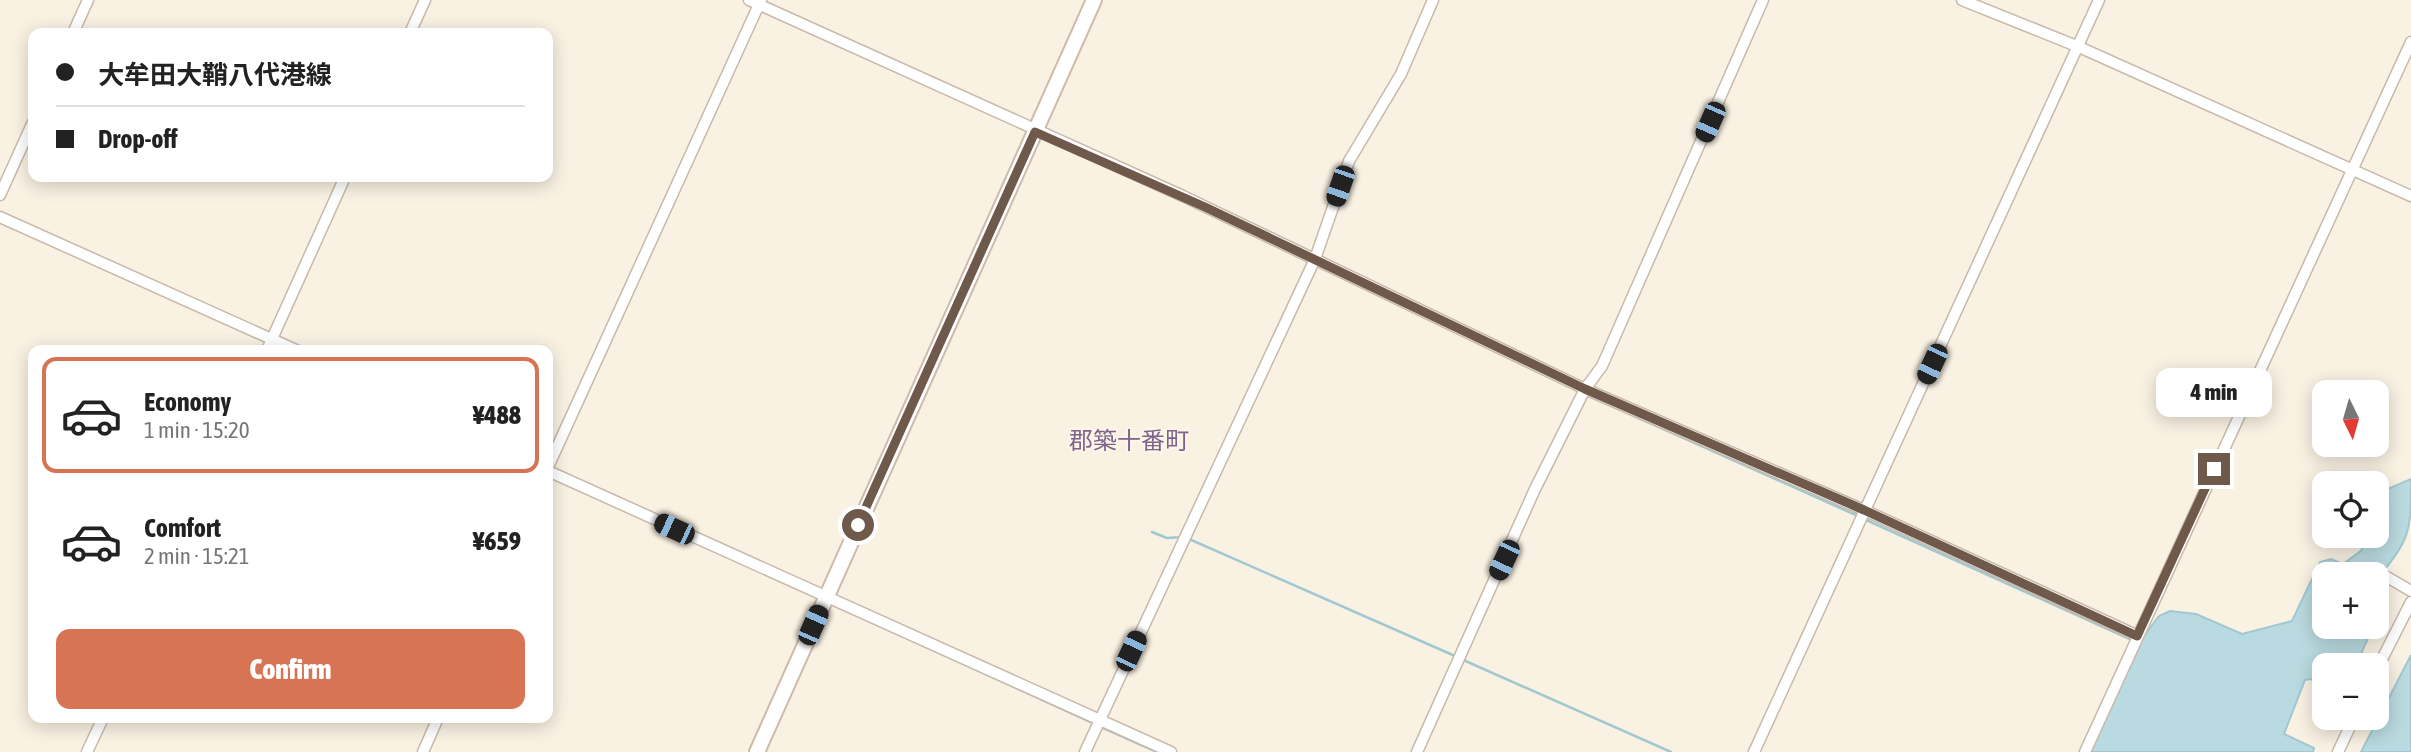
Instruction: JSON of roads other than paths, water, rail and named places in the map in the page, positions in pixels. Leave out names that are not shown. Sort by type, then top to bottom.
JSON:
[{"type":"main road","points":[[757,752],[1094,0]]},
{"type":"street","points":[[75,28],[88,0]]},
{"type":"street","points":[[412,28],[425,0]]},
{"type":"street","points":[[1084,752],[1315,259],[1349,161],[1401,74],[1433,0]]},
{"type":"street","points":[[1417,752],[1535,489],[1585,389],[1602,366],[1763,0]]},
{"type":"street","points":[[1962,0],[2079,47],[2411,196]]},
{"type":"street","points":[[1754,752],[2099,0]]},
{"type":"street","points":[[553,458],[756,2],[1315,259],[1585,389],[2135,640]]},
{"type":"street","points":[[2085,752],[2411,42]]},
{"type":"street","points":[[0,195],[28,133]]},
{"type":"street","points":[[269,345],[343,182]]},
{"type":"street","points":[[0,217],[286,345]]},
{"type":"street","points":[[553,471],[825,598],[978,663],[1171,752]]},
{"type":"street","points":[[2389,579],[2411,591]]},
{"type":"street","points":[[2385,653],[2411,603]]},
{"type":"street","points":[[87,752],[101,723]]},
{"type":"street","points":[[423,752],[436,723]]},
{"type":"street","points":[[2338,752],[2348,730]]},
{"type":"water","points":[[2411,479],[2409,523],[2403,543],[2389,563],[2346,562],[2361,548],[2389,548],[2389,488]]},
{"type":"water","points":[[2312,579],[2312,639],[2368,639],[2361,653],[2312,653],[2312,680],[2305,680],[2284,734],[2314,748],[2313,752],[2090,752],[2141,640],[2159,616],[2170,611],[2196,614],[2242,634],[2292,621]]},
{"type":"water","points":[[2411,655],[2411,752],[2361,752],[2372,730],[2389,730],[2389,698]]},
{"type":"waterway","points":[[1632,415],[1858,516]]},
{"type":"waterway","points":[[1864,519],[2132,640]]},
{"type":"waterway","points":[[1152,532],[1167,538],[1183,537]]},
{"type":"waterway","points":[[1189,539],[1455,656]]},
{"type":"waterway","points":[[856,615],[1095,724]]},
{"type":"waterway","points":[[1461,659],[1671,752]]},
{"type":"waterway","points":[[1101,727],[1157,752]]},
{"type":"district","name":"郡築十番町","points":[[1129,440]]}]
